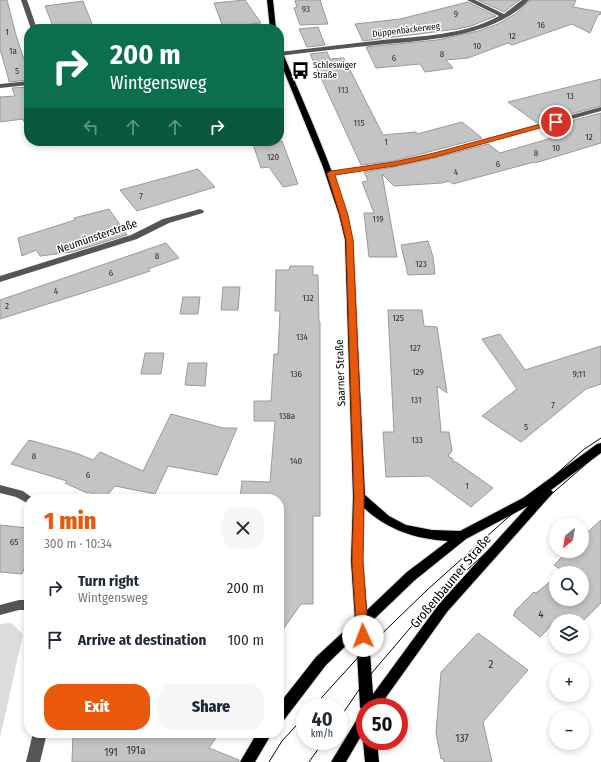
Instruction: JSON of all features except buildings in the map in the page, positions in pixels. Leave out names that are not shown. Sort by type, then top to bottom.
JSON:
[{"type":"main road","points":[[270,0],[272,24]]},
{"type":"main road","name":"Saarner Straße","points":[[284,65],[331,173],[344,215],[349,240],[359,497],[357,561],[366,698]]},
{"type":"main road","name":"Großenbaumer Straße","points":[[284,709],[321,661],[411,576],[462,536],[527,501],[601,447]]},
{"type":"main road","name":"Großenbaumer Straße","points":[[378,698],[443,608],[559,479]]},
{"type":"main road","points":[[359,497],[386,519],[412,532],[437,536],[462,536]]},
{"type":"main road","points":[[338,762],[356,731]]},
{"type":"main road","points":[[247,762],[262,738]]},
{"type":"main road","points":[[371,750],[372,762]]},
{"type":"street","points":[[24,0],[32,24]]},
{"type":"street","points":[[470,0],[504,16]]},
{"type":"street","name":"Düppenbäckerweg","points":[[284,52],[440,36],[477,28],[504,16],[526,0]]},
{"type":"street","points":[[0,86],[24,84]]},
{"type":"street","points":[[331,173],[394,164],[435,155],[601,109]]},
{"type":"street","name":"Neumünsterstraße","points":[[0,278],[134,236],[166,221],[200,211]]},
{"type":"street","points":[[0,489],[19,494],[24,497]]},
{"type":"street","points":[[0,610],[24,605]]},
{"type":"street","points":[[33,762],[39,738]]},
{"type":"shaded area","points":[[11,623],[23,634],[0,738],[0,624]]},
{"type":"tram line","points":[[321,698],[363,652],[426,591],[583,450],[601,438]]},
{"type":"tram line","points":[[348,706],[365,681],[434,600],[524,518],[601,451]]},
{"type":"tram line","points":[[269,762],[282,741],[296,726]]},
{"type":"tram line","points":[[309,762],[318,750]]},
{"type":"place","name":"Schleswiger Straße","points":[[300,70]]},
{"type":"route","points":[[363,636],[357,561],[359,497],[349,240],[344,215],[331,173],[394,164],[435,155],[556,122]]}]
